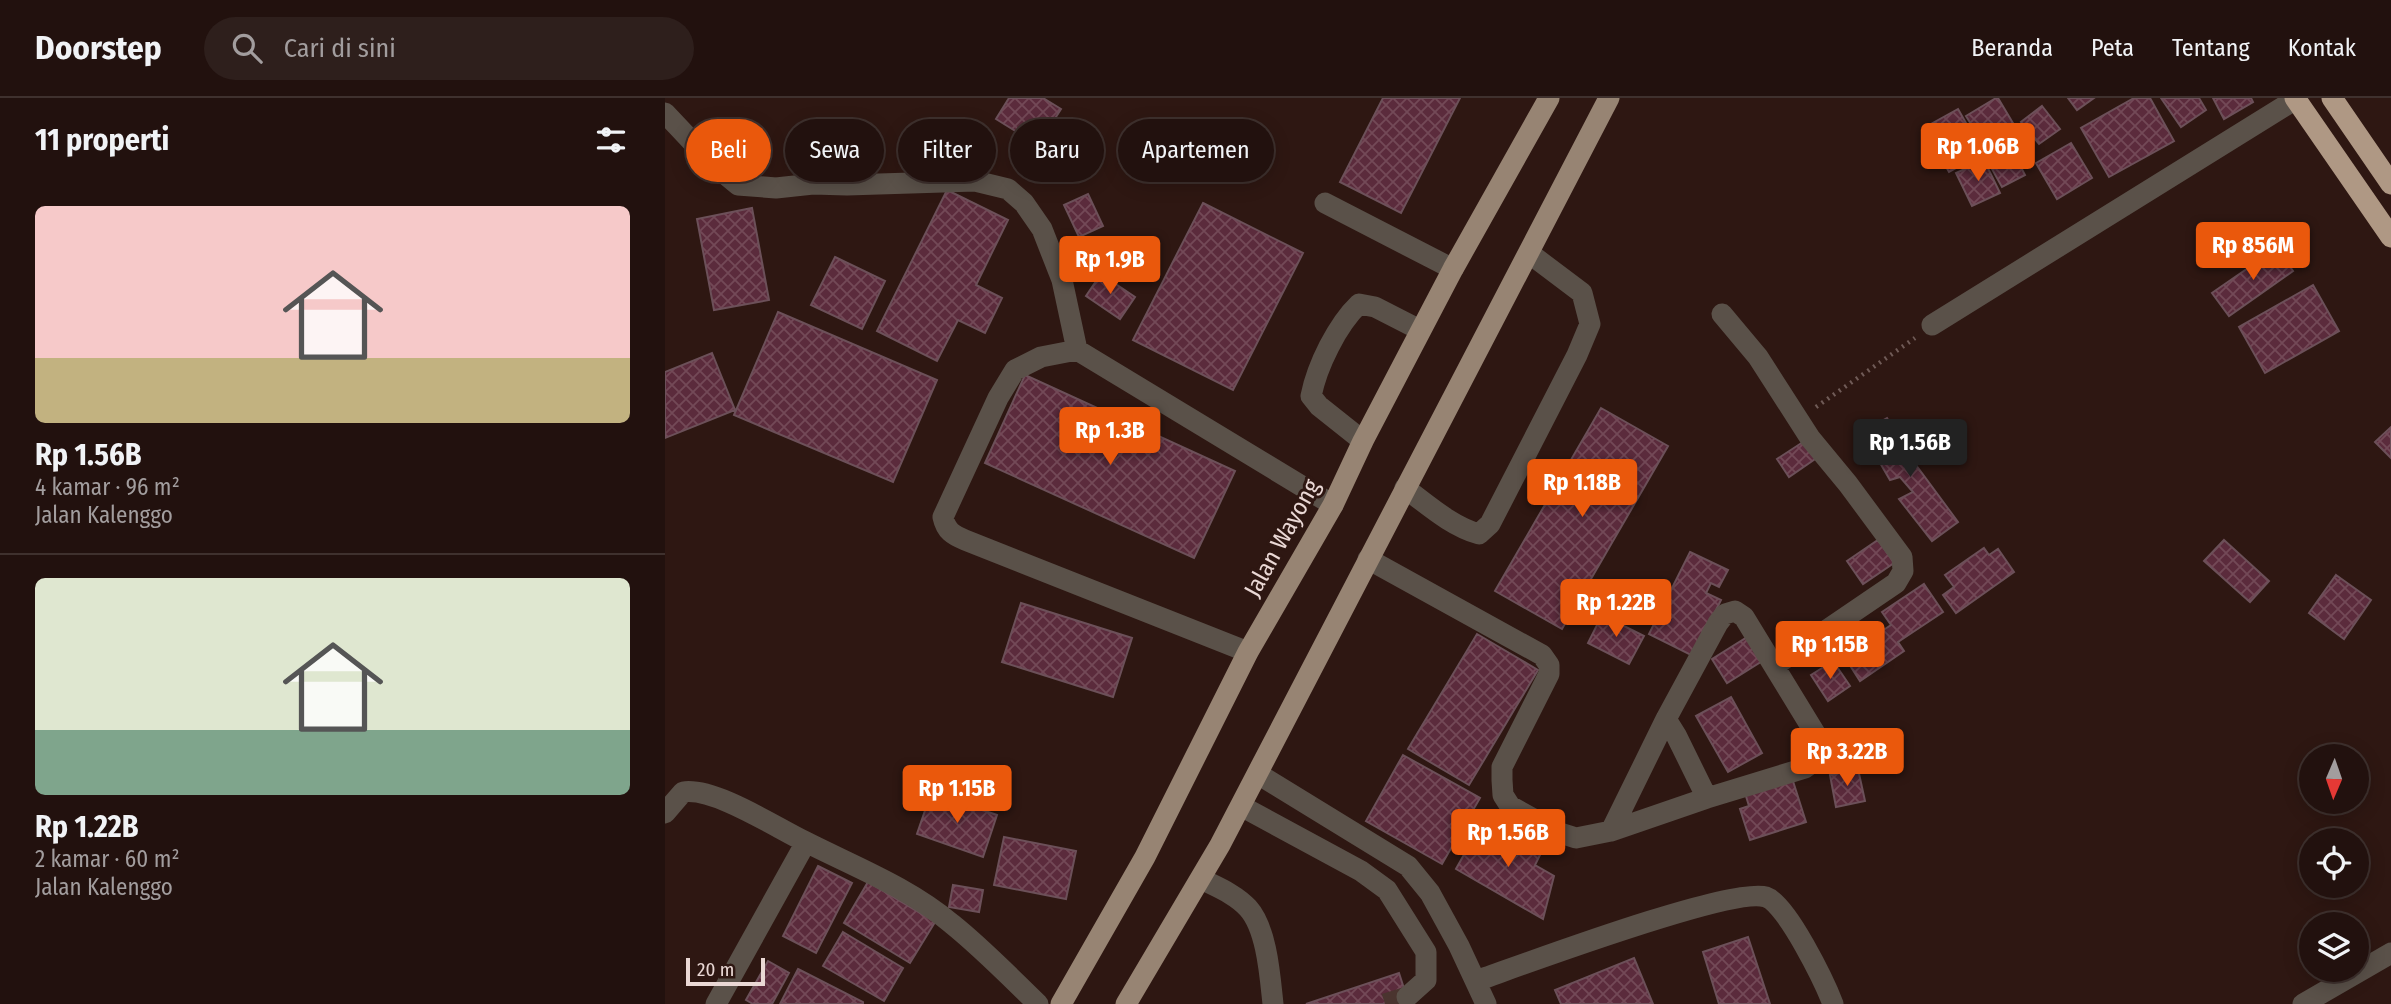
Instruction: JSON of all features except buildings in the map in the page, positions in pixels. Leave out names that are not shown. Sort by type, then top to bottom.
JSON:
[{"type":"highway","points":[[2295,98],[2391,237]]},
{"type":"highway","points":[[2332,98],[2391,184]]},
{"type":"main road","name":"Jalan Wayong","points":[[1061,1004],[1145,857],[1248,652],[1333,505],[1420,330],[1549,98]]},
{"type":"main road","points":[[1126,1004],[1241,806],[1609,98]]},
{"type":"street","points":[[1932,325],[2295,98]]},
{"type":"street","points":[[665,113],[715,166],[738,185],[758,188],[813,184],[975,181],[1007,189],[1024,202],[1042,229],[1062,280],[1077,350]]},
{"type":"street","points":[[1325,203],[1453,270]]},
{"type":"street","points":[[1405,488],[1469,531],[1479,534],[1490,524],[1577,355],[1590,324],[1582,293],[1529,253]]},
{"type":"street","points":[[1363,441],[1319,406],[1311,396],[1315,375],[1347,315],[1359,304],[1375,307],[1420,330]]},
{"type":"street","points":[[1722,314],[1758,357],[1809,438],[1848,484],[1902,557],[1903,571],[1896,583],[1774,666]]},
{"type":"street","points":[[1248,652],[953,536],[945,527],[943,517],[998,398],[1015,370],[1041,357],[1077,350],[1333,505]]},
{"type":"street","points":[[1368,559],[1542,656],[1549,665],[1549,674],[1502,767],[1503,794],[1510,806],[1557,832],[1576,838],[1611,831],[1805,768],[1813,763],[1819,755],[1821,743],[1744,617],[1735,611],[1725,614],[1666,719],[1611,831]]},
{"type":"street","points":[[1666,719],[1707,798]]},
{"type":"street","points":[[1258,774],[1408,866],[1430,893],[1486,1004]]},
{"type":"street","points":[[665,813],[683,792],[694,790],[733,805],[856,864],[922,902],[952,923],[1038,1004]]},
{"type":"street","points":[[1241,806],[1361,871],[1387,890],[1426,952],[1426,980],[1407,997]]},
{"type":"street","points":[[716,1004],[806,842]]},
{"type":"street","points":[[1201,879],[1229,893],[1248,908],[1261,930],[1273,1004]]},
{"type":"street","points":[[1476,981],[1701,906],[1749,897],[1767,897],[1781,909],[1793,926],[1833,1004]]},
{"type":"street","points":[[2303,1004],[2391,953]]},
{"type":"path","points":[[1798,420],[1932,325]]},
{"type":"tunnel","points":[[1385,1004],[1407,997]]}]
